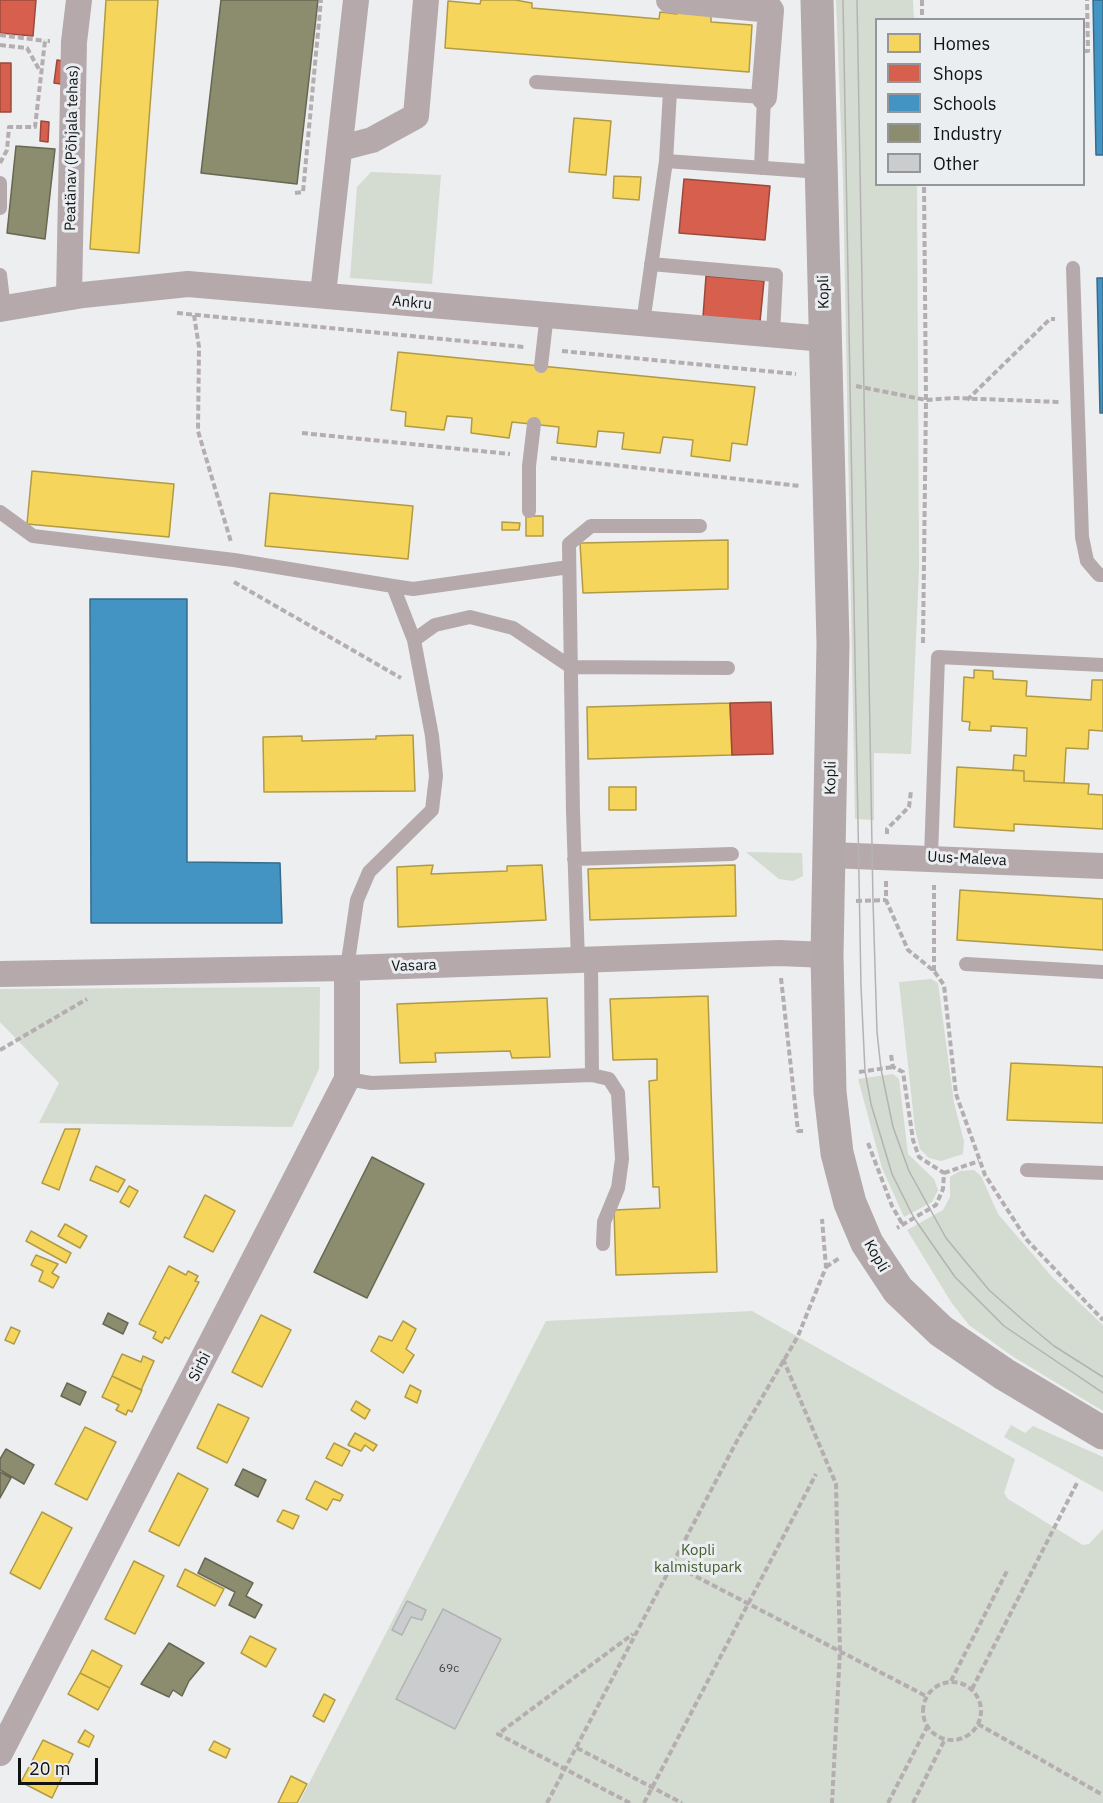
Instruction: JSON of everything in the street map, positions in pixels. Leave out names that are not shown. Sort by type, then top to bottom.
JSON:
[{"type":"street","name":"Peatänav (Põhjala tehas)","points":[[69,297],[74,42],[79,0]]},
{"type":"street","points":[[323,294],[356,0]]},
{"type":"street","points":[[341,148],[372,140],[416,116],[426,0]]},
{"type":"street","points":[[669,0],[771,10],[764,97]]},
{"type":"street","name":"Kopli","points":[[817,0],[825,339],[814,380],[833,644],[827,955],[830,1092],[837,1153],[849,1203],[881,1268],[898,1290],[941,1331],[1004,1374],[1103,1433]]},
{"type":"street","name":"Ankru","points":[[2,309],[155,285],[188,284],[825,339]]},
{"type":"street","name":"Uus-Maleva","points":[[830,855],[932,869],[1103,866]]},
{"type":"street","name":"Vasara","points":[[0,974],[346,968],[779,953],[827,955]]},
{"type":"street","name":"Sirbi","points":[[0,1753],[347,1079],[346,968]]},
{"type":"lane","points":[[536,82],[764,97],[761,168]]},
{"type":"lane","points":[[643,323],[666,161],[670,91]]},
{"type":"lane","points":[[666,161],[821,172]]},
{"type":"lane","points":[[0,183],[0,208]]},
{"type":"lane","points":[[651,264],[776,275],[773,334]]},
{"type":"lane","points":[[1072,268],[1082,537],[1087,561],[1099,575],[1103,575]]},
{"type":"lane","points":[[0,275],[2,309]]},
{"type":"lane","points":[[541,366],[547,314]]},
{"type":"lane","points":[[529,511],[530,456],[534,424]]},
{"type":"lane","points":[[0,512],[33,536],[234,560],[413,589],[569,567]]},
{"type":"lane","points":[[592,1075],[574,859],[569,544],[591,526],[700,526]]},
{"type":"lane","points":[[346,968],[357,900],[369,872],[432,810],[436,776],[425,697],[414,640],[393,585]]},
{"type":"lane","points":[[414,640],[435,625],[470,617],[513,628],[571,667],[728,668]]},
{"type":"lane","points":[[932,869],[938,657],[1103,665]]},
{"type":"lane","points":[[574,859],[732,854]]},
{"type":"lane","points":[[966,964],[1103,972]]},
{"type":"lane","points":[[347,1079],[371,1083],[592,1075],[609,1079],[618,1093],[622,1159],[618,1188],[604,1222],[603,1244]]},
{"type":"lane","points":[[1027,1170],[1103,1173]]},
{"type":"path","points":[[295,193],[303,192],[321,0]]},
{"type":"path","points":[[922,0],[922,18]]},
{"type":"path","points":[[1085,51],[1088,51],[1087,0]]},
{"type":"path","points":[[0,35],[45,41]]},
{"type":"path","points":[[0,45],[27,48],[41,73]]},
{"type":"path","points":[[0,162],[8,150],[9,127],[35,127],[43,55]]},
{"type":"path","points":[[922,654],[926,400],[924,186]]},
{"type":"path","points":[[169,313],[543,349],[814,380],[864,387],[926,400],[953,398],[1076,403]]},
{"type":"path","points":[[194,315],[200,347],[198,431],[230,537],[234,560]]},
{"type":"path","points":[[966,400],[1050,319],[1075,320]]},
{"type":"path","points":[[302,433],[806,487]]},
{"type":"path","points":[[234,582],[390,669],[425,697]]},
{"type":"path","points":[[887,840],[887,829],[909,807],[912,787]]},
{"type":"path","points":[[932,869],[934,971]]},
{"type":"path","points":[[886,879],[885,900],[908,950],[934,971],[944,985],[956,1094],[985,1175],[1027,1240],[1103,1320]]},
{"type":"path","points":[[849,902],[885,900]]},
{"type":"path","points":[[0,1050],[96,994],[124,972]]},
{"type":"path","points":[[891,1055],[893,1067]]},
{"type":"path","points":[[854,1073],[893,1067],[903,1072],[913,1140],[919,1157],[944,1173]]},
{"type":"path","points":[[867,1140],[887,1196],[903,1225]]},
{"type":"path","points":[[944,1173],[979,1161]]},
{"type":"path","points":[[897,1228],[936,1205],[943,1189],[944,1173]]},
{"type":"path","points":[[547,1803],[739,1437],[798,1336],[826,1267],[841,1257]]},
{"type":"path","points":[[783,1359],[836,1484],[840,1651],[832,1803]]},
{"type":"path","points":[[644,1803],[816,1474]]},
{"type":"path","points":[[972,1689],[1077,1483]]},
{"type":"path","points":[[672,1564],[748,1601],[926,1696]]},
{"type":"path","points":[[951,1681],[1008,1569]]},
{"type":"path","points":[[630,1803],[498,1734],[636,1632]]},
{"type":"path","points":[[951,1681],[972,1689],[980,1702],[978,1724],[967,1736],[945,1739],[927,1727],[922,1712],[926,1696],[936,1686],[951,1681]]},
{"type":"path","points":[[978,1724],[1103,1795]]},
{"type":"path","points":[[888,1803],[927,1727]]},
{"type":"path","points":[[913,1803],[945,1739]]},
{"type":"path","points":[[577,1748],[682,1803]]},
{"type":"green space","points":[[836,0],[913,0],[914,18],[875,18],[875,186],[917,186],[919,569],[911,754],[874,753],[874,820],[855,819],[843,180]]},
{"type":"green space","points":[[371,172],[441,175],[432,284],[350,278],[357,187]]},
{"type":"green space","points":[[746,852],[802,853],[803,876],[793,881],[779,879]]},
{"type":"green space","points":[[931,979],[938,983],[954,1103],[964,1141],[963,1154],[941,1161],[929,1158],[920,1149],[915,1129],[899,982]]},
{"type":"green space","points":[[320,987],[319,1069],[292,1127],[39,1123],[59,1083],[0,1022],[0,989]]},
{"type":"green space","points":[[893,1074],[899,1079],[908,1154],[934,1179],[938,1190],[932,1202],[904,1217],[882,1168],[858,1079]]},
{"type":"green space","points":[[974,1170],[981,1176],[998,1214],[1053,1278],[1103,1325],[1103,1411],[1012,1356],[969,1325],[951,1302],[907,1230],[943,1210],[950,1197],[950,1177],[960,1171]]},
{"type":"green space","name":"Kopli kalmistupark","points":[[752,1311],[1015,1459],[1004,1493],[1008,1499],[1083,1545],[1089,1544],[1103,1529],[1103,1803],[299,1803],[546,1321]]},
{"type":"green space","points":[[1011,1425],[1025,1433],[1033,1426],[1103,1457],[1103,1492],[1004,1437]]},
{"type":"building: Homes","points":[[106,0],[158,0],[139,253],[90,249]]},
{"type":"building: Homes","points":[[481,0],[515,0],[532,3],[532,8],[659,19],[660,12],[677,14],[677,9],[711,16],[711,22],[752,25],[749,72],[445,48],[448,1],[480,4]]},
{"type":"building: Homes","points":[[574,118],[611,121],[606,175],[569,172]]},
{"type":"building: Homes","points":[[614,176],[641,177],[639,200],[613,198]]},
{"type":"building: Homes","points":[[398,352],[755,387],[747,445],[732,443],[730,461],[691,456],[693,440],[663,437],[660,453],[622,449],[624,433],[598,431],[596,447],[557,443],[559,427],[512,422],[509,438],[471,433],[472,418],[447,416],[444,430],[405,426],[406,412],[391,410]]},
{"type":"building: Homes","points":[[32,471],[174,484],[169,537],[27,524]]},
{"type":"building: Homes","points":[[270,493],[413,506],[408,559],[265,546]]},
{"type":"building: Homes","points":[[526,516],[543,516],[543,536],[526,536]]},
{"type":"building: Homes","points":[[502,522],[520,523],[519,530],[502,530]]},
{"type":"building: Homes","points":[[728,540],[728,589],[583,593],[580,543]]},
{"type":"building: Homes","points":[[974,670],[993,671],[993,679],[1027,681],[1026,696],[1091,700],[1092,680],[1103,680],[1103,731],[1089,730],[1088,749],[1066,748],[1064,783],[1024,781],[1024,771],[1013,770],[1014,755],[1026,756],[1027,728],[991,726],[991,731],[969,730],[970,722],[962,721],[964,677],[974,678]]},
{"type":"building: Homes","points":[[730,703],[732,755],[588,759],[587,707]]},
{"type":"building: Homes","points":[[413,735],[415,791],[264,792],[263,737],[302,736],[302,741],[376,739],[376,736]]},
{"type":"building: Homes","points":[[957,767],[1024,771],[1024,781],[1089,784],[1088,794],[1103,795],[1103,829],[1014,824],[1014,831],[954,827]]},
{"type":"building: Homes","points":[[609,787],[636,787],[636,810],[609,810]]},
{"type":"building: Homes","points":[[433,865],[431,874],[507,871],[507,866],[542,865],[546,920],[398,927],[397,867]]},
{"type":"building: Homes","points":[[735,865],[736,916],[590,920],[588,869]]},
{"type":"building: Homes","points":[[960,890],[1103,899],[1103,950],[957,940]]},
{"type":"building: Homes","points":[[708,996],[717,1272],[616,1275],[614,1210],[660,1208],[659,1187],[653,1187],[649,1081],[657,1080],[657,1059],[613,1060],[610,999]]},
{"type":"building: Homes","points":[[547,998],[550,1057],[512,1058],[510,1051],[435,1053],[436,1062],[400,1063],[397,1004]]},
{"type":"building: Homes","points":[[1011,1063],[1103,1067],[1103,1123],[1007,1120]]},
{"type":"building: Homes","points":[[65,1129],[80,1129],[59,1190],[42,1183]]},
{"type":"building: Homes","points":[[96,1166],[125,1180],[118,1192],[90,1180]]},
{"type":"building: Homes","points":[[129,1186],[138,1191],[129,1207],[120,1202]]},
{"type":"building: Homes","points":[[205,1195],[235,1211],[213,1252],[184,1237]]},
{"type":"building: Homes","points":[[65,1224],[87,1236],[80,1248],[58,1236]]},
{"type":"building: Homes","points":[[31,1231],[71,1253],[66,1263],[26,1241]]},
{"type":"building: Homes","points":[[36,1255],[58,1264],[52,1273],[59,1277],[53,1288],[39,1281],[43,1271],[31,1265]]},
{"type":"building: Homes","points":[[169,1266],[186,1275],[188,1271],[198,1276],[195,1281],[199,1282],[169,1339],[165,1337],[162,1343],[153,1338],[156,1332],[139,1324]]},
{"type":"building: Homes","points":[[261,1315],[291,1330],[262,1387],[232,1372]]},
{"type":"building: Homes","points":[[403,1321],[416,1329],[406,1349],[414,1355],[403,1373],[371,1351],[379,1336],[392,1341]]},
{"type":"building: Homes","points":[[11,1327],[20,1331],[14,1344],[5,1340]]},
{"type":"building: Homes","points":[[122,1354],[141,1362],[143,1356],[154,1361],[141,1390],[112,1376]]},
{"type":"building: Homes","points":[[112,1376],[142,1390],[132,1412],[128,1410],[126,1415],[116,1410],[119,1405],[102,1397]]},
{"type":"building: Homes","points":[[410,1385],[421,1391],[417,1403],[405,1397]]},
{"type":"building: Homes","points":[[356,1401],[370,1410],[365,1419],[351,1410]]},
{"type":"building: Homes","points":[[218,1404],[249,1418],[227,1463],[197,1448]]},
{"type":"building: Homes","points":[[85,1427],[116,1442],[87,1500],[55,1484]]},
{"type":"building: Homes","points":[[355,1433],[377,1445],[373,1451],[365,1445],[361,1451],[348,1445]]},
{"type":"building: Homes","points":[[334,1443],[350,1451],[342,1466],[326,1458]]},
{"type":"building: Homes","points":[[178,1473],[208,1489],[179,1546],[149,1531]]},
{"type":"building: Homes","points":[[315,1481],[343,1495],[340,1501],[333,1499],[327,1510],[306,1499]]},
{"type":"building: Homes","points":[[283,1510],[299,1516],[293,1529],[277,1521]]},
{"type":"building: Homes","points":[[42,1512],[72,1528],[40,1589],[10,1573]]},
{"type":"building: Homes","points":[[134,1561],[164,1576],[135,1634],[105,1619]]},
{"type":"building: Homes","points":[[185,1569],[224,1589],[215,1606],[177,1586]]},
{"type":"building: Homes","points":[[250,1636],[276,1649],[266,1667],[241,1653]]},
{"type":"building: Homes","points":[[92,1650],[122,1666],[110,1688],[80,1673]]},
{"type":"building: Homes","points":[[80,1673],[110,1688],[98,1710],[68,1694]]},
{"type":"building: Homes","points":[[324,1694],[335,1700],[324,1722],[313,1716]]},
{"type":"building: Homes","points":[[85,1730],[94,1736],[89,1747],[78,1742]]},
{"type":"building: Homes","points":[[43,1740],[73,1754],[52,1798],[21,1782]]},
{"type":"building: Homes","points":[[214,1741],[230,1749],[226,1758],[209,1750]]},
{"type":"building: Homes","points":[[291,1776],[307,1784],[297,1803],[278,1803]]},
{"type":"building: Shops","points":[[0,0],[36,0],[33,36],[0,33]]},
{"type":"building: Shops","points":[[57,60],[71,62],[68,85],[54,83]]},
{"type":"building: Shops","points":[[0,63],[11,63],[11,112],[0,112]]},
{"type":"building: Shops","points":[[41,121],[49,122],[48,142],[40,141]]},
{"type":"building: Shops","points":[[684,179],[770,186],[765,240],[679,233]]},
{"type":"building: Shops","points":[[706,276],[764,281],[760,322],[703,317]]},
{"type":"building: Shops","points":[[771,702],[773,754],[732,755],[730,703]]},
{"type":"building: Schools","points":[[1093,0],[1103,0],[1103,155],[1096,155]]},
{"type":"building: Schools","points":[[1097,278],[1103,278],[1103,413],[1100,413]]},
{"type":"building: Schools","points":[[90,599],[187,599],[187,862],[280,863],[282,923],[91,923]]},
{"type":"building: Industry","points":[[221,0],[318,0],[297,184],[201,173]]},
{"type":"building: Industry","points":[[16,146],[55,149],[45,239],[7,233]]},
{"type":"building: Industry","points":[[372,1157],[424,1184],[367,1298],[314,1272]]},
{"type":"building: Industry","points":[[108,1313],[128,1323],[123,1334],[103,1324]]},
{"type":"building: Industry","points":[[67,1383],[86,1392],[80,1405],[61,1396]]},
{"type":"building: Industry","points":[[6,1449],[34,1465],[24,1484],[0,1470],[0,1459]]},
{"type":"building: Industry","points":[[243,1469],[266,1480],[258,1497],[235,1485]]},
{"type":"building: Industry","points":[[0,1472],[11,1478],[0,1498]]},
{"type":"building: Industry","points":[[205,1558],[253,1583],[246,1596],[262,1605],[255,1618],[229,1605],[235,1592],[198,1573]]},
{"type":"building: Industry","points":[[169,1643],[204,1663],[189,1681],[182,1696],[173,1690],[169,1697],[141,1684]]},
{"type":"building: Other","points":[[407,1601],[426,1610],[422,1620],[411,1617],[402,1635],[392,1630]]},
{"type":"building: Other","points":[[443,1609],[501,1639],[455,1729],[396,1699]]},
{"type":"tram line","points":[[843,0],[861,987],[865,1071],[871,1104],[892,1174],[914,1218],[955,1277],[1004,1326],[1103,1393]]},
{"type":"tram line","points":[[857,0],[873,901],[877,1032],[881,1069],[893,1127],[909,1171],[946,1238],[989,1290],[1024,1321],[1054,1346],[1103,1377]]}]
